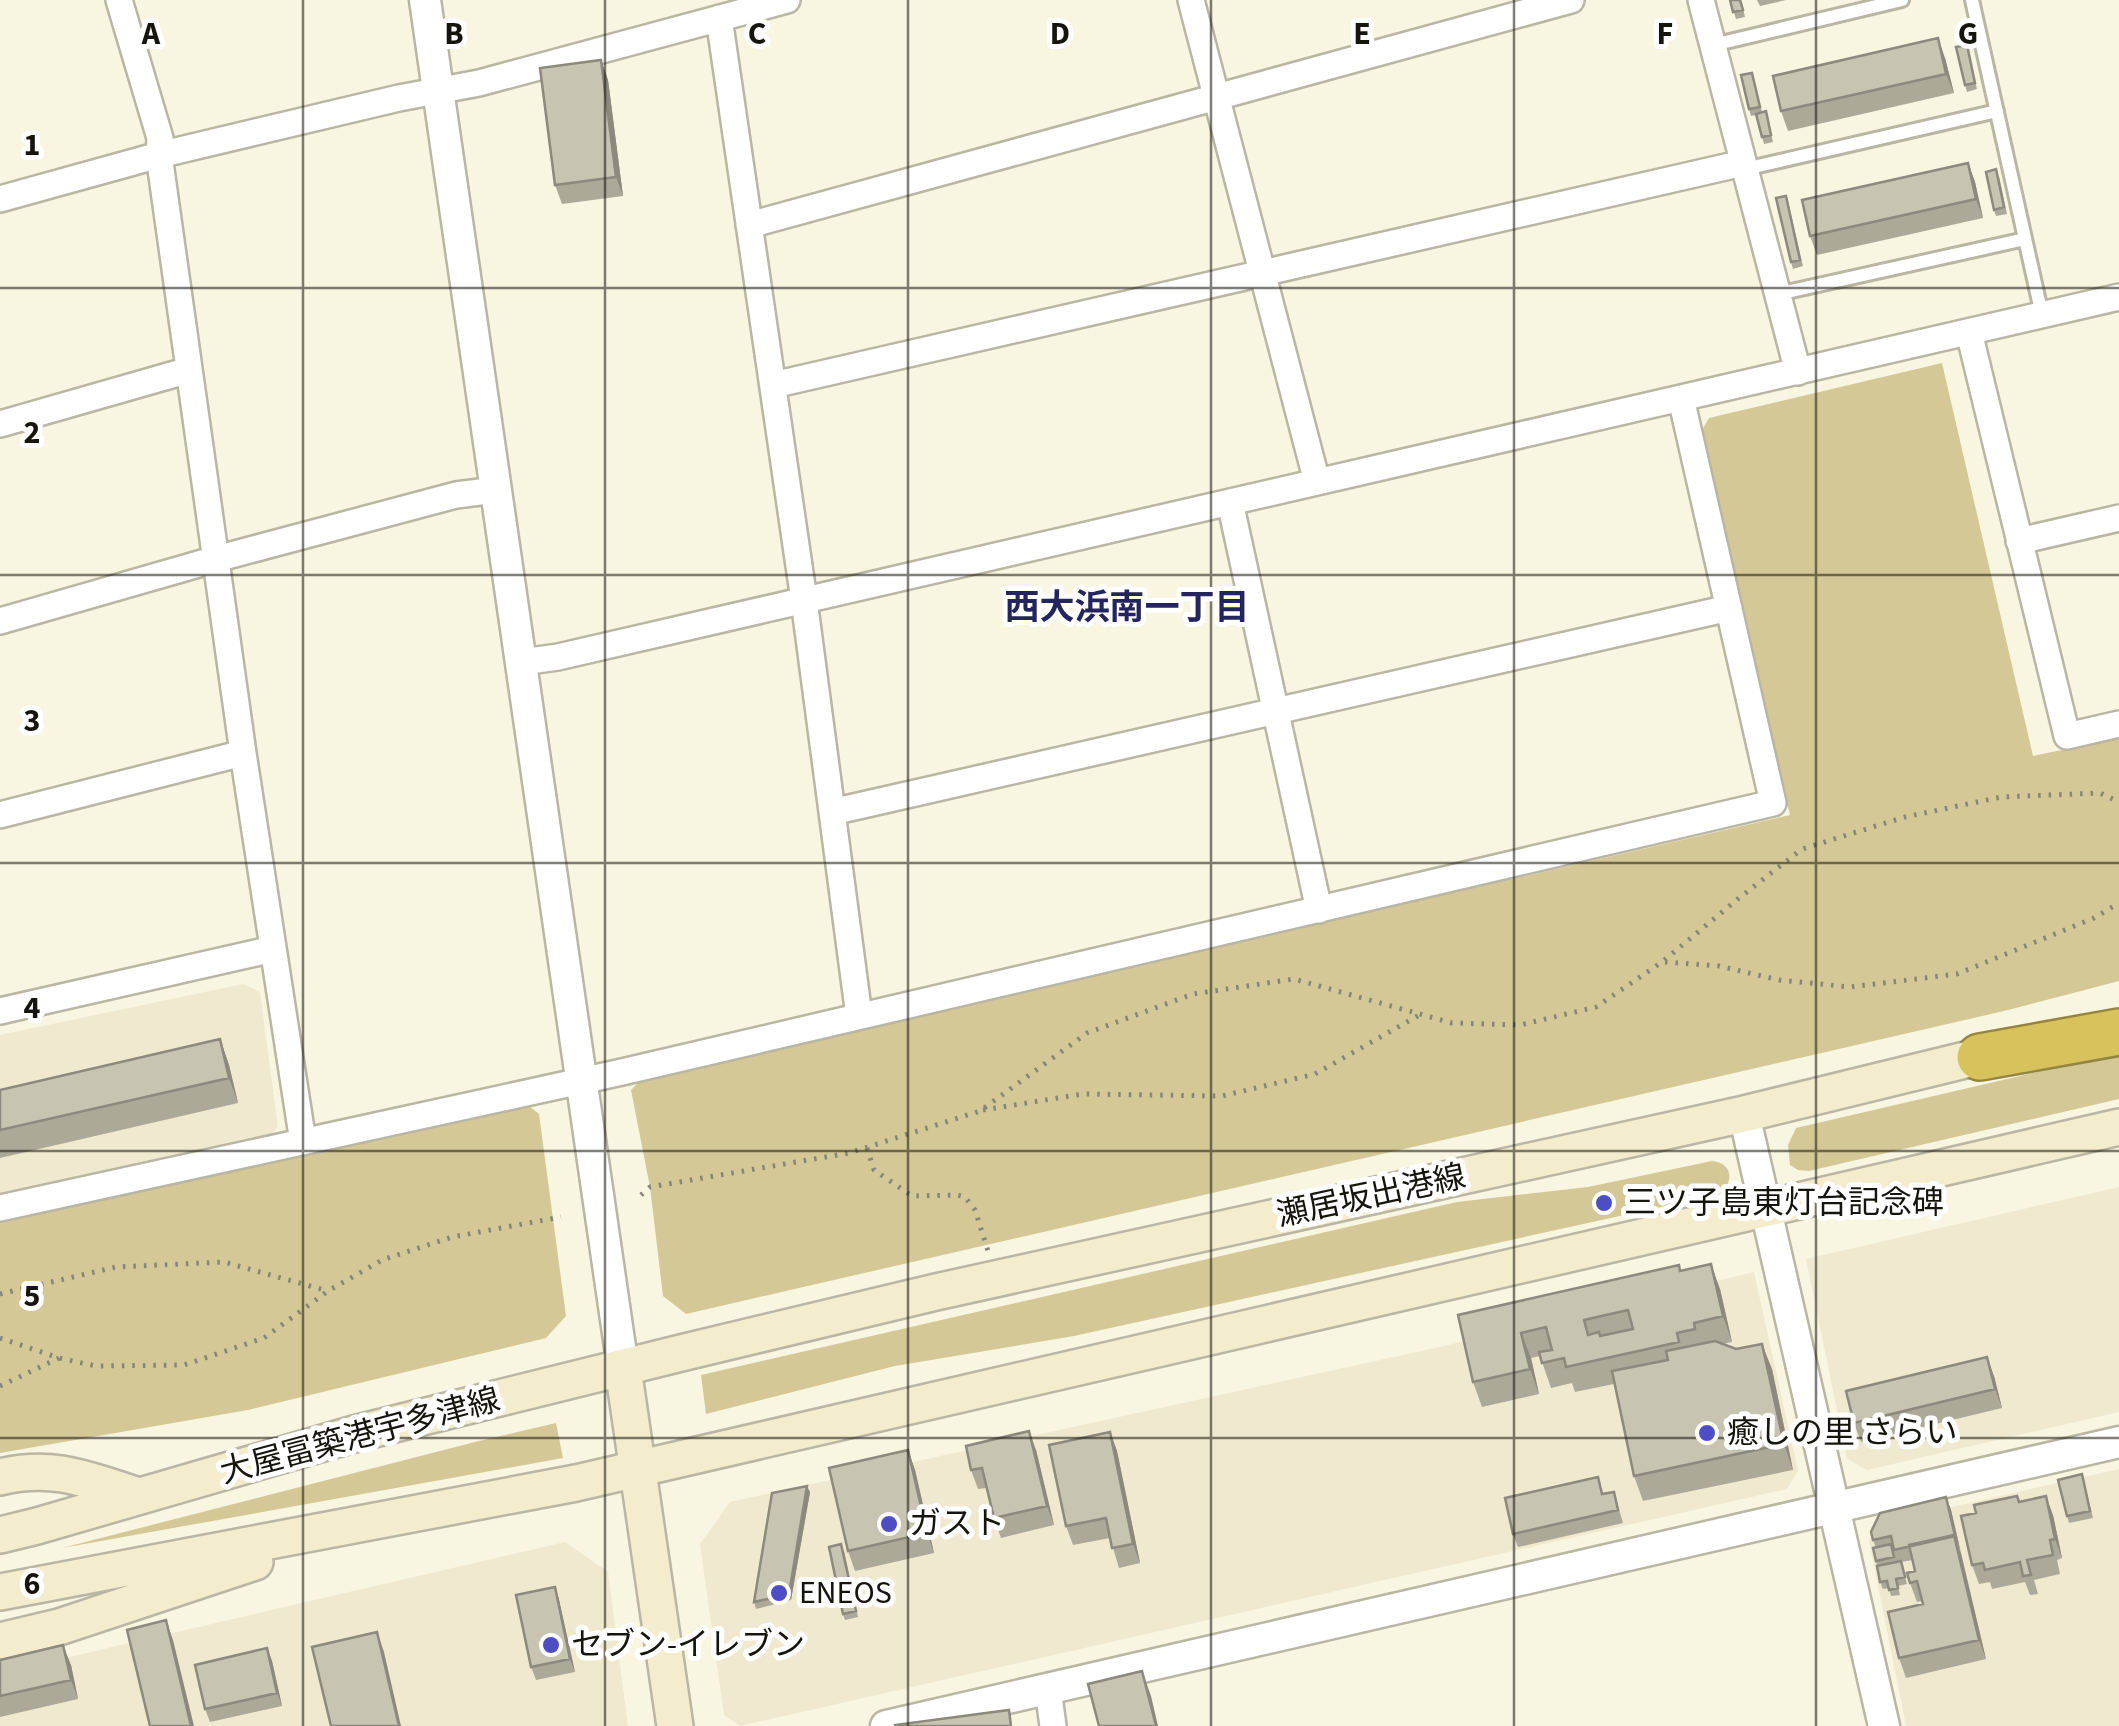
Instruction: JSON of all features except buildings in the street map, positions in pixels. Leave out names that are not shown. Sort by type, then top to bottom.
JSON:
[{"type":"highway","points":[[1980,1056],[2119,1036]]},
{"type":"main road","name":"瀬居坂出港線","points":[[623,1368],[936,1292],[1744,1114],[2119,1020]]},
{"type":"main road","points":[[0,1592],[576,1483],[2119,1127]]},
{"type":"main road","points":[[623,1368],[676,1726]]},
{"type":"main road","name":"大屋冨築港宇多津線","points":[[0,1535],[354,1434],[623,1368]]},
{"type":"main road","points":[[0,1477],[27,1470],[70,1475],[139,1496]]},
{"type":"main road","points":[[0,1642],[59,1627],[375,1522]]},
{"type":"street","points":[[120,0],[160,138],[159,156],[243,753],[303,1142]]},
{"type":"street","points":[[426,0],[623,1368]]},
{"type":"street","points":[[0,199],[159,156],[479,83],[787,0]]},
{"type":"street","points":[[1191,0],[1317,482]]},
{"type":"street","points":[[749,225],[1571,0]]},
{"type":"street","points":[[1701,0],[1798,372]]},
{"type":"street","points":[[720,18],[859,1016]]},
{"type":"street","points":[[773,385],[1744,166]]},
{"type":"street","points":[[522,662],[558,657],[2119,298]]},
{"type":"street","points":[[1969,332],[2066,736],[2119,724]]},
{"type":"street","points":[[0,424],[190,370]]},
{"type":"street","points":[[0,1208],[582,1081],[1772,804],[1682,398]]},
{"type":"street","points":[[0,621],[216,559],[456,496],[496,490]]},
{"type":"street","points":[[1230,502],[1319,910]]},
{"type":"street","points":[[2018,540],[2119,518]]},
{"type":"street","points":[[832,812],[1728,608]]},
{"type":"street","points":[[0,816],[243,753]]},
{"type":"street","points":[[0,1010],[273,949]]},
{"type":"street","points":[[1744,1114],[1884,1726]]},
{"type":"street","points":[[886,1726],[2119,1442]]},
{"type":"street","points":[[1048,1688],[1053,1726]]},
{"type":"lane","points":[[1713,45],[1902,0]]},
{"type":"lane","points":[[1972,0],[2042,315]]},
{"type":"lane","points":[[1744,166],[1997,112]]},
{"type":"lane","points":[[1778,294],[2025,239]]},
{"type":"path","points":[[980,1111],[1087,1033],[1193,994],[1294,979],[1452,1023],[1520,1026],[1596,1007],[1662,962],[1802,849],[1905,817],[2001,797],[2100,793],[2119,802]]},
{"type":"path","points":[[1662,962],[1718,966],[1779,980],[1850,987],[1957,974],[2094,918],[2119,903]]},
{"type":"path","points":[[641,1195],[650,1188],[849,1153],[980,1111],[1083,1094],[1222,1096],[1316,1074],[1420,1014]]},
{"type":"path","points":[[867,1148],[874,1170],[912,1196],[964,1197],[975,1210],[988,1254]]},
{"type":"path","points":[[0,1338],[96,1366],[184,1365],[264,1338],[328,1291],[382,1260],[452,1237],[561,1218]]},
{"type":"path","points":[[0,1294],[116,1267],[224,1262],[328,1291]]},
{"type":"path","points":[[0,1386],[59,1358]]},
{"type":"shaded area","points":[[1942,363],[2033,756],[2119,738],[2119,981],[2004,1011],[686,1314],[663,1296],[650,1187],[631,1090],[640,1081],[1790,815],[1702,430],[1709,418]]},
{"type":"shaded area","points":[[243,984],[260,992],[278,1127],[265,1140],[0,1195],[0,1035]]},
{"type":"shaded area","points":[[2119,1053],[2119,1099],[1809,1171],[1790,1165],[1788,1145],[1796,1128]]},
{"type":"shaded area","points":[[528,1105],[539,1114],[566,1316],[546,1338],[248,1410],[0,1453],[0,1223]]},
{"type":"shaded area","points":[[1712,1161],[1724,1165],[1729,1174],[1728,1184],[1720,1194],[1074,1336],[895,1366],[706,1414],[701,1375],[1457,1202],[1588,1187]]},
{"type":"shaded area","points":[[2119,1187],[2119,1412],[1867,1470],[1847,1459],[1806,1259]]},
{"type":"shaded area","points":[[1754,1272],[1798,1471],[1787,1489],[740,1726],[724,1715],[700,1544],[730,1502],[1444,1346]]},
{"type":"shaded area","points":[[556,1423],[563,1458],[62,1548],[475,1442]]},
{"type":"shaded area","points":[[2119,1469],[2119,1726],[1906,1726],[1869,1541],[1881,1523]]},
{"type":"shaded area","points":[[565,1542],[608,1572],[628,1726],[0,1726],[0,1673]]},
{"type":"place","name":"三ツ子島東灯台記念碑","points":[[1604,1203]]},
{"type":"place","name":"癒しの里 さらい","points":[[1707,1433]]},
{"type":"place","name":"ガスト","points":[[889,1524]]},
{"type":"place","name":"ENEOS","points":[[779,1593]]},
{"type":"place","name":"セブン-イレブン","points":[[551,1645]]},
{"type":"district","name":"西大浜南一丁目","points":[[1127,608]]}]
